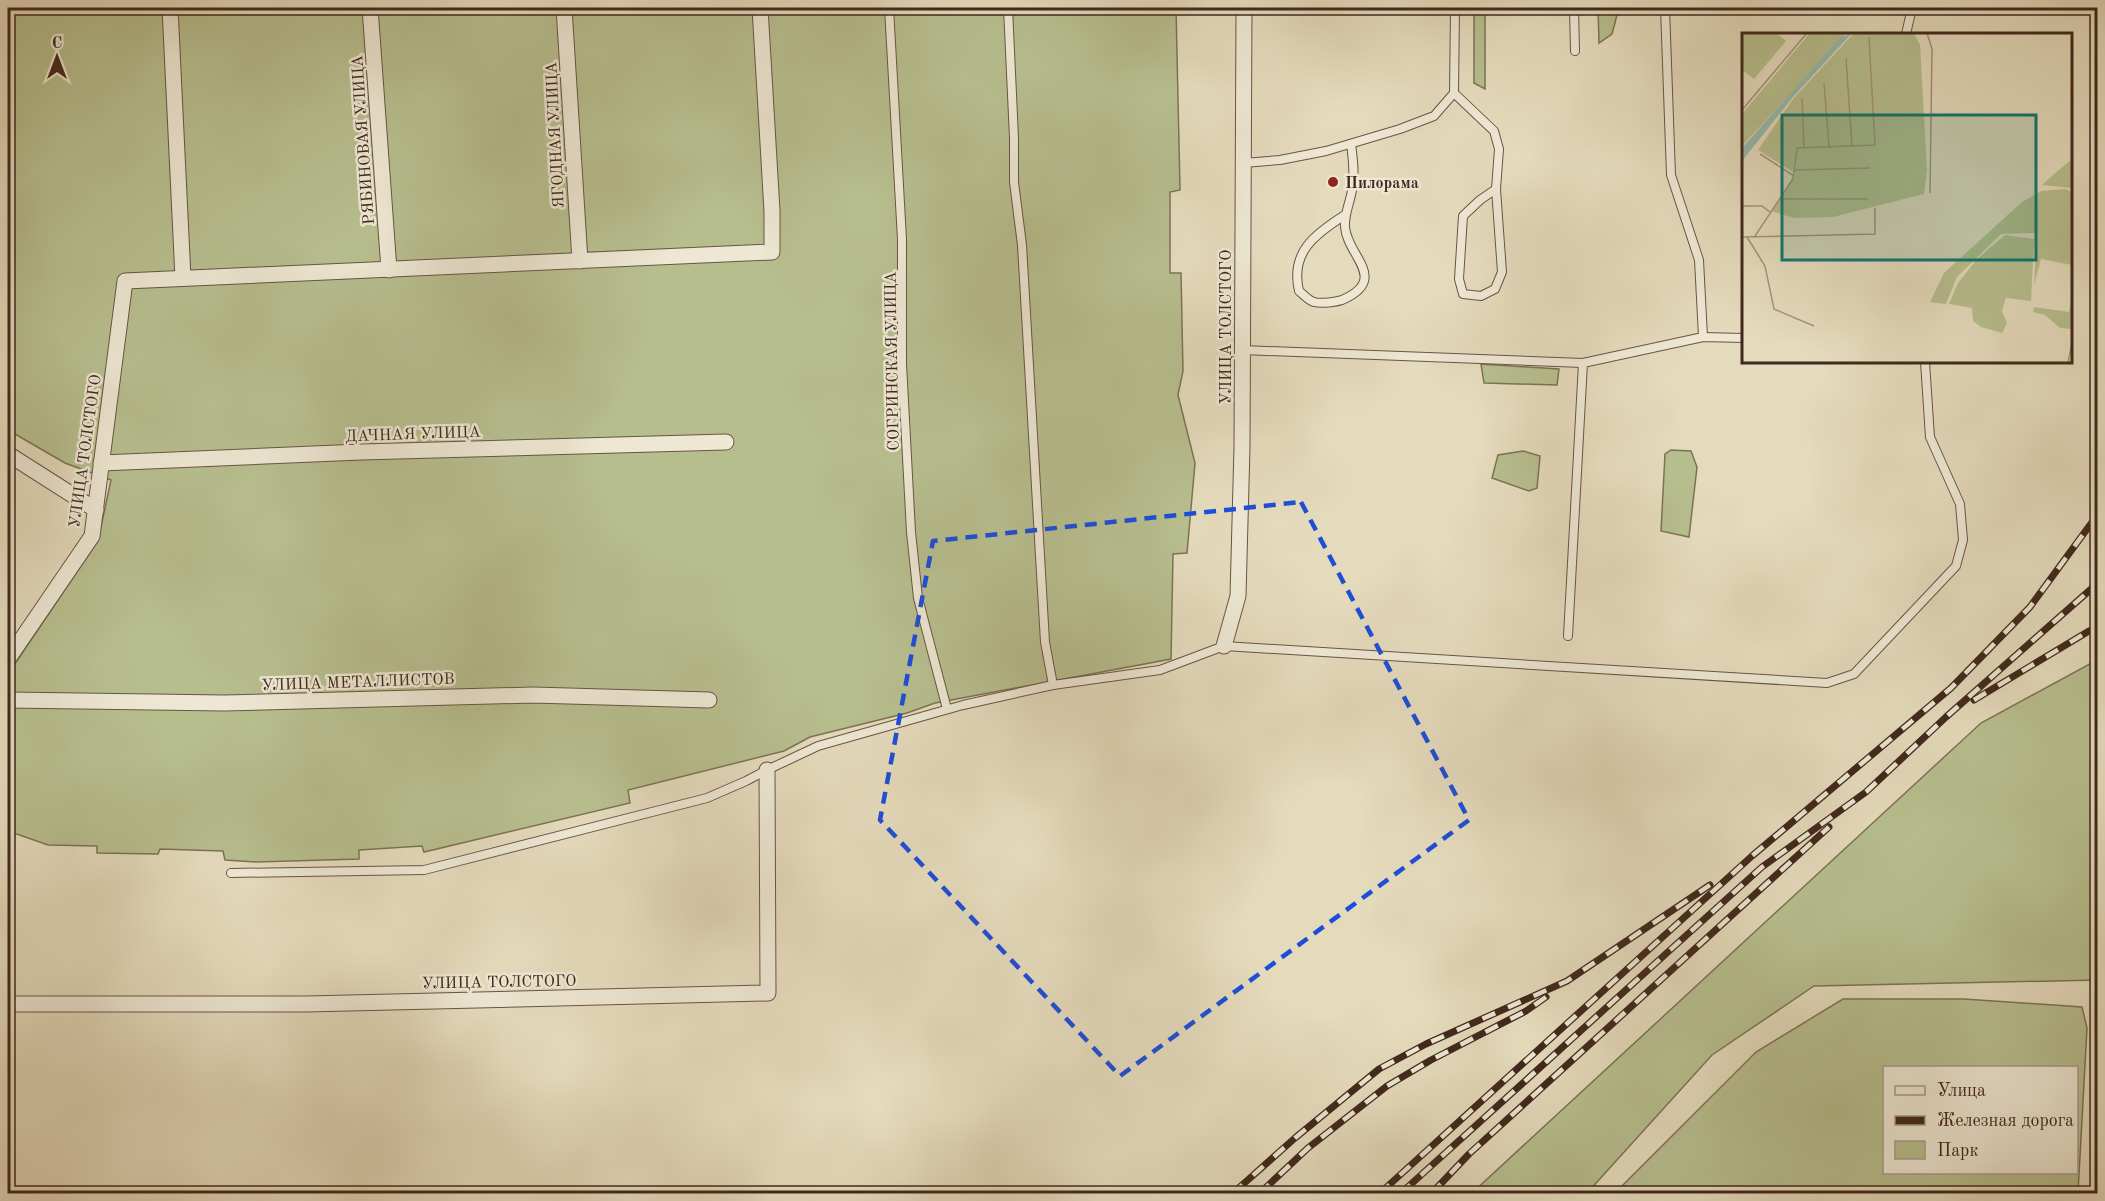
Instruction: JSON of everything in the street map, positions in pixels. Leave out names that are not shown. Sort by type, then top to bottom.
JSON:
[{"type":"street","points":[[170,8],[183,278],[772,252],[772,211],[760,8]]},
{"type":"street","name":"РЯБИНОВАЯ УЛИЦА","points":[[370,8],[389,270]]},
{"type":"street","name":"ЯГОДНАЯ УЛИЦА","points":[[564,8],[580,261]]},
{"type":"street","name":"УЛИЦА ТОЛСТОГО","points":[[1224,646],[1238,596],[1242,447],[1244,8]]},
{"type":"street","name":"УЛИЦА ТОЛСТОГО","points":[[8,659],[92,536],[125,281],[183,278]]},
{"type":"street","name":"ДАЧНАЯ УЛИЦА","points":[[101,463],[373,452],[726,442]]},
{"type":"street","points":[[8,454],[96,510]]},
{"type":"street","name":"УЛИЦА МЕТАЛЛИСТОВ","points":[[8,699],[224,703],[533,695],[709,700]]},
{"type":"street","name":"УЛИЦА ТОЛСТОГО","points":[[8,1004],[306,1004],[768,993],[767,770]]},
{"type":"lane","name":"СОГРИНСКАЯ УЛИЦА","points":[[889,8],[902,239],[902,364],[911,532],[918,597],[947,709]]},
{"type":"lane","points":[[1008,8],[1014,182],[1022,245],[1045,642],[1053,685]]},
{"type":"lane","points":[[1243,163],[1280,160],[1326,152],[1434,116],[1454,93],[1455,8]]},
{"type":"lane","points":[[1574,8],[1575,51]]},
{"type":"lane","points":[[1665,8],[1671,176],[1679,207],[1699,260],[1703,337]]},
{"type":"lane","points":[[1906,33],[1912,8]]},
{"type":"lane","points":[[1454,93],[1494,131],[1499,149],[1496,189],[1503,272],[1495,289],[1481,297],[1463,294],[1459,279],[1463,216],[1496,189]]},
{"type":"lane","points":[[1345,215],[1318,232],[1300,255],[1296,278],[1299,291],[1314,302],[1340,301],[1358,290],[1364,281],[1365,268],[1349,243],[1345,229],[1345,215],[1353,187],[1354,165],[1351,144]]},
{"type":"lane","points":[[1242,350],[1583,363],[1703,337],[1742,338]]},
{"type":"lane","points":[[1568,636],[1583,363]]},
{"type":"lane","points":[[231,873],[424,870],[707,798],[746,782],[818,746],[947,709],[1053,685],[1160,670],[1224,646],[1827,683],[1854,674],[1956,566],[1963,540],[1960,504],[1930,437],[1925,363]]},
{"type":"highlighted area","points":[[1301,502],[1469,820],[1120,1076],[880,820],[933,541]]},
{"type":"green space","points":[[8,8],[1176,8],[1180,190],[1170,192],[1170,273],[1181,273],[1183,371],[1178,395],[1195,463],[1187,553],[1173,554],[1171,659],[935,703],[907,713],[810,737],[784,751],[628,790],[630,803],[424,852],[422,846],[359,850],[359,859],[256,862],[225,860],[223,851],[160,849],[158,854],[97,853],[97,846],[48,845],[8,831],[8,674],[98,541],[111,480],[65,463],[8,430]]},
{"type":"green space","points":[[1474,8],[1485,8],[1485,89],[1474,83]]},
{"type":"green space","points":[[1598,8],[1630,8],[1617,15],[1612,34],[1599,43]]},
{"type":"green space","points":[[1481,364],[1559,369],[1557,385],[1484,383]]},
{"type":"green space","points":[[1671,450],[1691,451],[1697,467],[1689,537],[1661,531],[1665,454]]},
{"type":"green space","points":[[1523,451],[1540,456],[1537,488],[1529,491],[1492,478],[1498,455]]},
{"type":"green space","points":[[2097,660],[2097,980],[1814,986],[1712,1055],[1587,1193],[1472,1193],[1981,723]]},
{"type":"green space","points":[[1843,999],[1964,999],[2082,1007],[2087,1028],[2078,1193],[1615,1193],[1756,1052]]},
{"type":"railway","points":[[1379,1194],[1752,856],[1951,688],[2030,607],[2098,514]]},
{"type":"railway","points":[[1400,1194],[1762,867],[1866,792],[1946,717],[2098,583]]},
{"type":"railway","points":[[1974,700],[2089,631],[2098,629]]},
{"type":"railway","points":[[1431,1194],[1469,1154],[1829,827]]},
{"type":"railway","points":[[1232,1194],[1295,1138],[1379,1069],[1426,1044],[1567,981],[1710,885]]},
{"type":"railway","points":[[1259,1194],[1308,1148],[1387,1086],[1431,1060],[1526,1011],[1546,997]]},
{"type":"place","name":"Пилорама","points":[[1333,182]]}]
